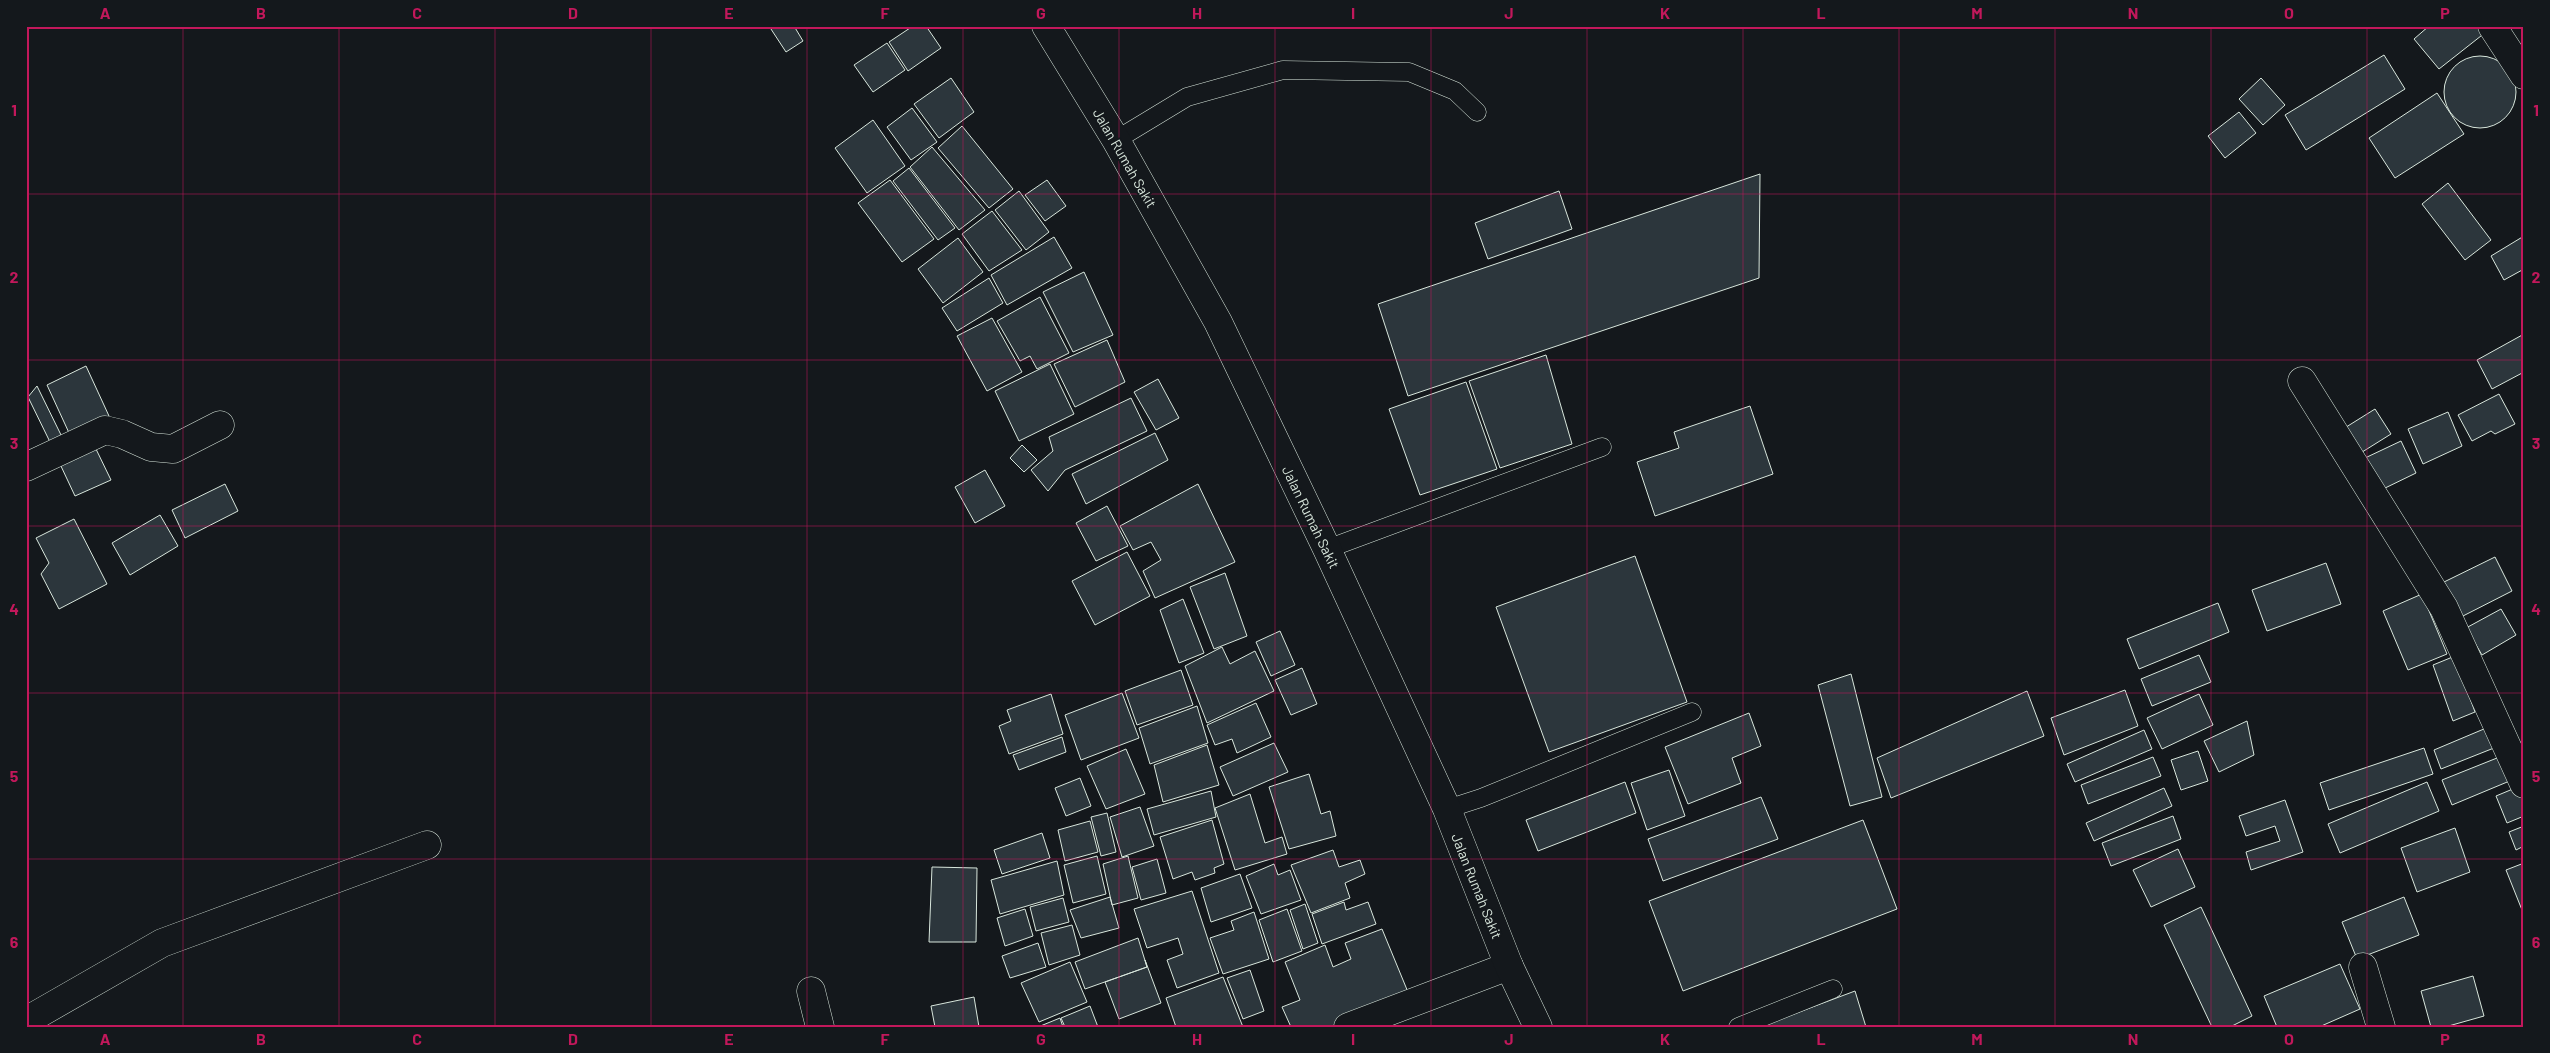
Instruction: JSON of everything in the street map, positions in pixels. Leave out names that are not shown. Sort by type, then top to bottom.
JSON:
[{"type":"street","name":"Jalan Rumah Sakit","points":[[1046,26],[1116,140],[1218,322],[1327,549],[1447,809],[1509,966],[1538,1027]]},
{"type":"street","points":[[2492,26],[2524,75]]},
{"type":"street","points":[[2302,381],[2444,608],[2524,784]]},
{"type":"street","points":[[26,467],[105,430],[122,434],[151,447],[173,449],[220,425]]},
{"type":"street","points":[[26,1021],[162,943],[427,845]]},
{"type":"street","points":[[1348,1027],[1509,966]]},
{"type":"street","points":[[2363,967],[2381,1027]]},
{"type":"street","points":[[811,991],[820,1027]]},
{"type":"lane","points":[[1116,140],[1187,97],[1283,70],[1409,72],[1455,91],[1477,112]]},
{"type":"lane","points":[[1327,549],[1602,447]]},
{"type":"lane","points":[[1447,809],[1490,794],[1692,712]]},
{"type":"lane","points":[[1738,1027],[1833,989]]},
{"type":"building","points":[[769,26],[794,26],[803,41],[786,52]]},
{"type":"building","points":[[913,26],[926,26],[941,48],[908,71],[889,42]]},
{"type":"building","points":[[2429,26],[2481,26],[2486,32],[2439,69],[2414,39]]},
{"type":"building","points":[[887,43],[905,70],[873,92],[854,65]]},
{"type":"building","points":[[2384,55],[2405,89],[2306,150],[2285,115]]},
{"type":"building","points":[[2480,56],[2494,59],[2506,66],[2513,78],[2516,92],[2513,106],[2506,118],[2494,125],[2480,128],[2466,125],[2454,118],[2447,106],[2444,92],[2447,78],[2454,66],[2466,59]]},
{"type":"building","points":[[951,78],[974,112],[939,138],[914,104]]},
{"type":"building","points":[[2261,78],[2285,105],[2263,125],[2239,99]]},
{"type":"building","points":[[2437,93],[2464,134],[2395,178],[2369,138]]},
{"type":"building","points":[[912,108],[937,142],[911,160],[887,127]]},
{"type":"building","points":[[2239,112],[2256,133],[2225,158],[2208,136]]},
{"type":"building","points":[[873,120],[905,166],[867,193],[835,148]]},
{"type":"building","points":[[962,126],[1013,189],[989,208],[938,148]]},
{"type":"building","points":[[932,147],[985,210],[959,230],[910,167]]},
{"type":"building","points":[[909,168],[955,228],[938,240],[893,181]]},
{"type":"building","points":[[1760,174],[1759,278],[1408,396],[1378,304]]},
{"type":"building","points":[[890,180],[934,239],[902,262],[858,203]]},
{"type":"building","points":[[1047,180],[1066,206],[1045,221],[1025,195]]},
{"type":"building","points":[[2448,183],[2491,240],[2465,260],[2422,204]]},
{"type":"building","points":[[1019,191],[1049,232],[1026,250],[995,210]]},
{"type":"building","points":[[1559,191],[1572,229],[1488,259],[1475,223]]},
{"type":"building","points":[[992,211],[1022,250],[989,271],[962,234]]},
{"type":"building","points":[[2524,236],[2524,269],[2504,280],[2491,256]]},
{"type":"building","points":[[1054,237],[1072,268],[1007,305],[991,275]]},
{"type":"building","points":[[958,238],[983,272],[943,303],[918,269]]},
{"type":"building","points":[[1084,272],[1113,335],[1073,352],[1043,292]]},
{"type":"building","points":[[989,278],[1003,303],[957,331],[942,308]]},
{"type":"building","points":[[1040,297],[1069,353],[1037,369],[1030,356],[1020,361],[997,321]]},
{"type":"building","points":[[992,318],[1022,372],[987,391],[957,336]]},
{"type":"building","points":[[2524,334],[2524,372],[2492,389],[2477,360]]},
{"type":"building","points":[[1107,340],[1125,382],[1075,407],[1054,364]]},
{"type":"building","points":[[1546,355],[1572,444],[1500,468],[1469,381]]},
{"type":"building","points":[[1050,364],[1074,414],[1019,441],[995,391]]},
{"type":"building","points":[[86,366],[109,416],[70,435],[47,385]]},
{"type":"building","points":[[1158,379],[1179,418],[1156,430],[1134,392]]},
{"type":"building","points":[[1466,382],[1497,469],[1420,495],[1389,409]]},
{"type":"building","points":[[37,386],[63,439],[51,444],[28,397]]},
{"type":"building","points":[[2499,394],[2515,424],[2495,434],[2491,431],[2472,441],[2458,415]]},
{"type":"building","points":[[1131,398],[1147,431],[1065,470],[1048,491],[1031,470],[1053,451],[1049,437]]},
{"type":"building","points":[[1750,406],[1773,474],[1655,516],[1637,462],[1679,448],[1674,432]]},
{"type":"building","points":[[2375,409],[2391,434],[2359,454],[2343,429]]},
{"type":"building","points":[[2448,412],[2462,446],[2423,464],[2408,429]]},
{"type":"building","points":[[1155,433],[1168,460],[1086,504],[1072,474]]},
{"type":"building","points":[[2401,441],[2416,473],[2381,490],[2365,458]]},
{"type":"building","points":[[1022,445],[1037,460],[1024,472],[1010,458]]},
{"type":"building","points":[[95,447],[111,480],[75,496],[60,464]]},
{"type":"building","points":[[985,470],[1005,506],[975,523],[955,487]]},
{"type":"building","points":[[225,484],[238,511],[185,538],[172,510]]},
{"type":"building","points":[[1198,484],[1235,562],[1155,598],[1143,571],[1161,560],[1151,542],[1133,550],[1120,526]]},
{"type":"building","points":[[1107,506],[1128,546],[1096,561],[1076,523]]},
{"type":"building","points":[[160,515],[178,546],[130,575],[112,543]]},
{"type":"building","points":[[74,519],[107,584],[59,609],[41,574],[49,563],[36,538]]},
{"type":"building","points":[[1127,552],[1150,596],[1095,625],[1072,581]]},
{"type":"building","points":[[1635,556],[1687,702],[1549,752],[1496,607]]},
{"type":"building","points":[[2495,557],[2512,591],[2461,617],[2444,582]]},
{"type":"building","points":[[2326,563],[2341,604],[2267,631],[2252,590]]},
{"type":"building","points":[[1225,573],[1247,636],[1214,649],[1190,587]]},
{"type":"building","points":[[2422,594],[2447,654],[2408,670],[2383,611]]},
{"type":"building","points":[[1183,599],[1204,653],[1179,663],[1160,610]]},
{"type":"building","points":[[2218,603],[2229,632],[2139,669],[2127,639]]},
{"type":"building","points":[[2501,609],[2516,635],[2482,655],[2466,628]]},
{"type":"building","points":[[1280,631],[1295,665],[1271,676],[1256,642]]},
{"type":"building","points":[[1222,647],[1230,664],[1255,651],[1274,691],[1207,723],[1185,666]]},
{"type":"building","points":[[2199,655],[2211,682],[2152,706],[2141,679]]},
{"type":"building","points":[[2455,656],[2475,712],[2453,721],[2433,665]]},
{"type":"building","points":[[1302,668],[1317,704],[1291,715],[1275,680]]},
{"type":"building","points":[[1181,670],[1193,705],[1137,725],[1125,691]]},
{"type":"building","points":[[1851,674],[1882,797],[1850,806],[1818,685]]},
{"type":"building","points":[[2125,690],[2138,726],[2064,755],[2051,718]]},
{"type":"building","points":[[2027,691],[2044,736],[1891,798],[1877,758]]},
{"type":"building","points":[[1122,693],[1139,738],[1081,760],[1065,715]]},
{"type":"building","points":[[1051,694],[1063,734],[1009,754],[999,726],[1011,721],[1007,710]]},
{"type":"building","points":[[2199,694],[2213,725],[2162,749],[2147,718]]},
{"type":"building","points":[[1256,703],[1271,737],[1237,753],[1232,739],[1215,745],[1207,725]]},
{"type":"building","points":[[1197,706],[1208,743],[1150,764],[1139,728]]},
{"type":"building","points":[[1749,713],[1761,746],[1732,758],[1741,783],[1688,804],[1665,747]]},
{"type":"building","points":[[2247,721],[2254,755],[2219,772],[2204,741]]},
{"type":"building","points":[[2491,726],[2499,746],[2441,769],[2434,750]]},
{"type":"building","points":[[2144,730],[2152,749],[2075,782],[2067,764]]},
{"type":"building","points":[[1062,737],[1066,752],[1019,770],[1013,755]]},
{"type":"building","points":[[1274,743],[1288,772],[1233,796],[1220,767]]},
{"type":"building","points":[[1207,745],[1219,785],[1163,802],[1154,765]]},
{"type":"building","points":[[2424,748],[2433,774],[2329,810],[2320,783]]},
{"type":"building","points":[[1126,749],[1145,794],[1106,809],[1087,766]]},
{"type":"building","points":[[2198,751],[2208,781],[2181,790],[2171,760]]},
{"type":"building","points":[[2502,756],[2512,780],[2452,805],[2442,780]]},
{"type":"building","points":[[2153,757],[2161,776],[2088,804],[2081,785]]},
{"type":"building","points":[[1669,770],[1685,816],[1647,830],[1631,783]]},
{"type":"building","points":[[1309,774],[1321,814],[1330,811],[1336,836],[1289,849],[1269,787]]},
{"type":"building","points":[[1080,778],[1091,806],[1066,816],[1055,788]]},
{"type":"building","points":[[1625,782],[1636,813],[1538,851],[1526,820]]},
{"type":"building","points":[[2427,782],[2439,811],[2340,853],[2328,824]]},
{"type":"building","points":[[2520,786],[2524,797],[2524,816],[2507,823],[2496,796]]},
{"type":"building","points":[[2164,788],[2172,806],[2094,841],[2086,823]]},
{"type":"building","points":[[1211,791],[1216,817],[1154,835],[1147,809]]},
{"type":"building","points":[[1250,794],[1265,843],[1282,837],[1287,854],[1235,870],[1215,808]]},
{"type":"building","points":[[1761,797],[1778,839],[1663,881],[1648,839]]},
{"type":"building","points":[[2285,800],[2303,852],[2251,870],[2246,852],[2280,841],[2275,826],[2246,836],[2239,816]]},
{"type":"building","points":[[1140,807],[1154,846],[1122,857],[1110,817]]},
{"type":"building","points":[[1107,813],[1116,852],[1101,856],[1091,817]]},
{"type":"building","points":[[2173,816],[2181,839],[2111,866],[2102,843]]},
{"type":"building","points":[[1212,820],[1224,864],[1214,868],[1215,873],[1195,880],[1192,872],[1173,879],[1160,837]]},
{"type":"building","points":[[1863,820],[1897,909],[1683,991],[1649,901]]},
{"type":"building","points":[[1090,821],[1098,852],[1065,861],[1058,830]]},
{"type":"building","points":[[2524,826],[2524,846],[2516,850],[2509,832]]},
{"type":"building","points":[[2455,828],[2470,872],[2417,892],[2401,848]]},
{"type":"building","points":[[1042,833],[1050,858],[1002,874],[994,850]]},
{"type":"building","points":[[2178,849],[2195,887],[2151,907],[2133,870]]},
{"type":"building","points":[[1333,850],[1339,867],[1360,860],[1365,874],[1345,883],[1350,898],[1311,913],[1291,865]]},
{"type":"building","points":[[1097,856],[1106,894],[1073,903],[1064,865]]},
{"type":"building","points":[[1128,856],[1138,898],[1112,905],[1103,864]]},
{"type":"building","points":[[1157,859],[1166,893],[1141,900],[1132,867]]},
{"type":"building","points":[[1057,861],[1064,895],[1000,914],[991,880]]},
{"type":"building","points":[[2524,863],[2524,915],[2506,870]]},
{"type":"building","points":[[1274,864],[1278,875],[1290,870],[1301,900],[1261,914],[1246,876]]},
{"type":"building","points":[[932,867],[977,868],[976,942],[929,942]]},
{"type":"building","points":[[1240,874],[1252,908],[1211,922],[1201,888]]},
{"type":"building","points":[[1192,891],[1219,973],[1177,988],[1167,960],[1183,954],[1178,938],[1147,948],[1134,909]]},
{"type":"building","points":[[1110,897],[1119,928],[1081,938],[1070,910]]},
{"type":"building","points":[[2404,897],[2419,935],[2357,959],[2342,922]]},
{"type":"building","points":[[1063,898],[1069,922],[1036,931],[1030,907]]},
{"type":"building","points":[[1344,902],[1346,910],[1368,902],[1376,924],[1322,944],[1312,914]]},
{"type":"building","points":[[1305,904],[1318,943],[1303,949],[1290,910]]},
{"type":"building","points":[[2201,907],[2252,1016],[2230,1027],[2212,1027],[2164,925]]},
{"type":"building","points":[[1025,909],[1033,936],[1005,946],[997,918]]},
{"type":"building","points":[[1287,909],[1302,951],[1273,962],[1259,920]]},
{"type":"building","points":[[1254,912],[1269,959],[1223,974],[1210,938],[1234,930],[1231,921]]},
{"type":"building","points":[[1072,925],[1080,955],[1049,965],[1041,933]]},
{"type":"building","points":[[1382,929],[1410,997],[1335,1027],[1291,1027],[1282,1007],[1300,1000],[1285,962],[1325,945],[1333,967],[1351,959],[1345,943]]},
{"type":"building","points":[[1138,938],[1147,967],[1085,989],[1075,962]]},
{"type":"building","points":[[1038,943],[1046,967],[1010,978],[1002,956]]},
{"type":"building","points":[[1145,960],[1161,1003],[1119,1019],[1105,982],[1147,967]]},
{"type":"building","points":[[1070,962],[1087,1002],[1039,1022],[1021,983]]},
{"type":"building","points":[[2340,964],[2360,1009],[2319,1027],[2277,1027],[2264,996]]},
{"type":"building","points":[[1250,970],[1264,1011],[1243,1019],[1227,978]]},
{"type":"building","points":[[2473,976],[2484,1016],[2445,1027],[2431,1027],[2421,991]]},
{"type":"building","points":[[1223,977],[1243,1027],[1176,1027],[1166,998]]},
{"type":"building","points":[[1855,991],[1866,1027],[1759,1027]]},
{"type":"building","points":[[974,997],[979,1027],[935,1027],[931,1006]]},
{"type":"building","points":[[1090,1006],[1098,1027],[1065,1027],[1061,1018]]},
{"type":"building","points":[[1060,1018],[1063,1027],[1038,1027]]}]
